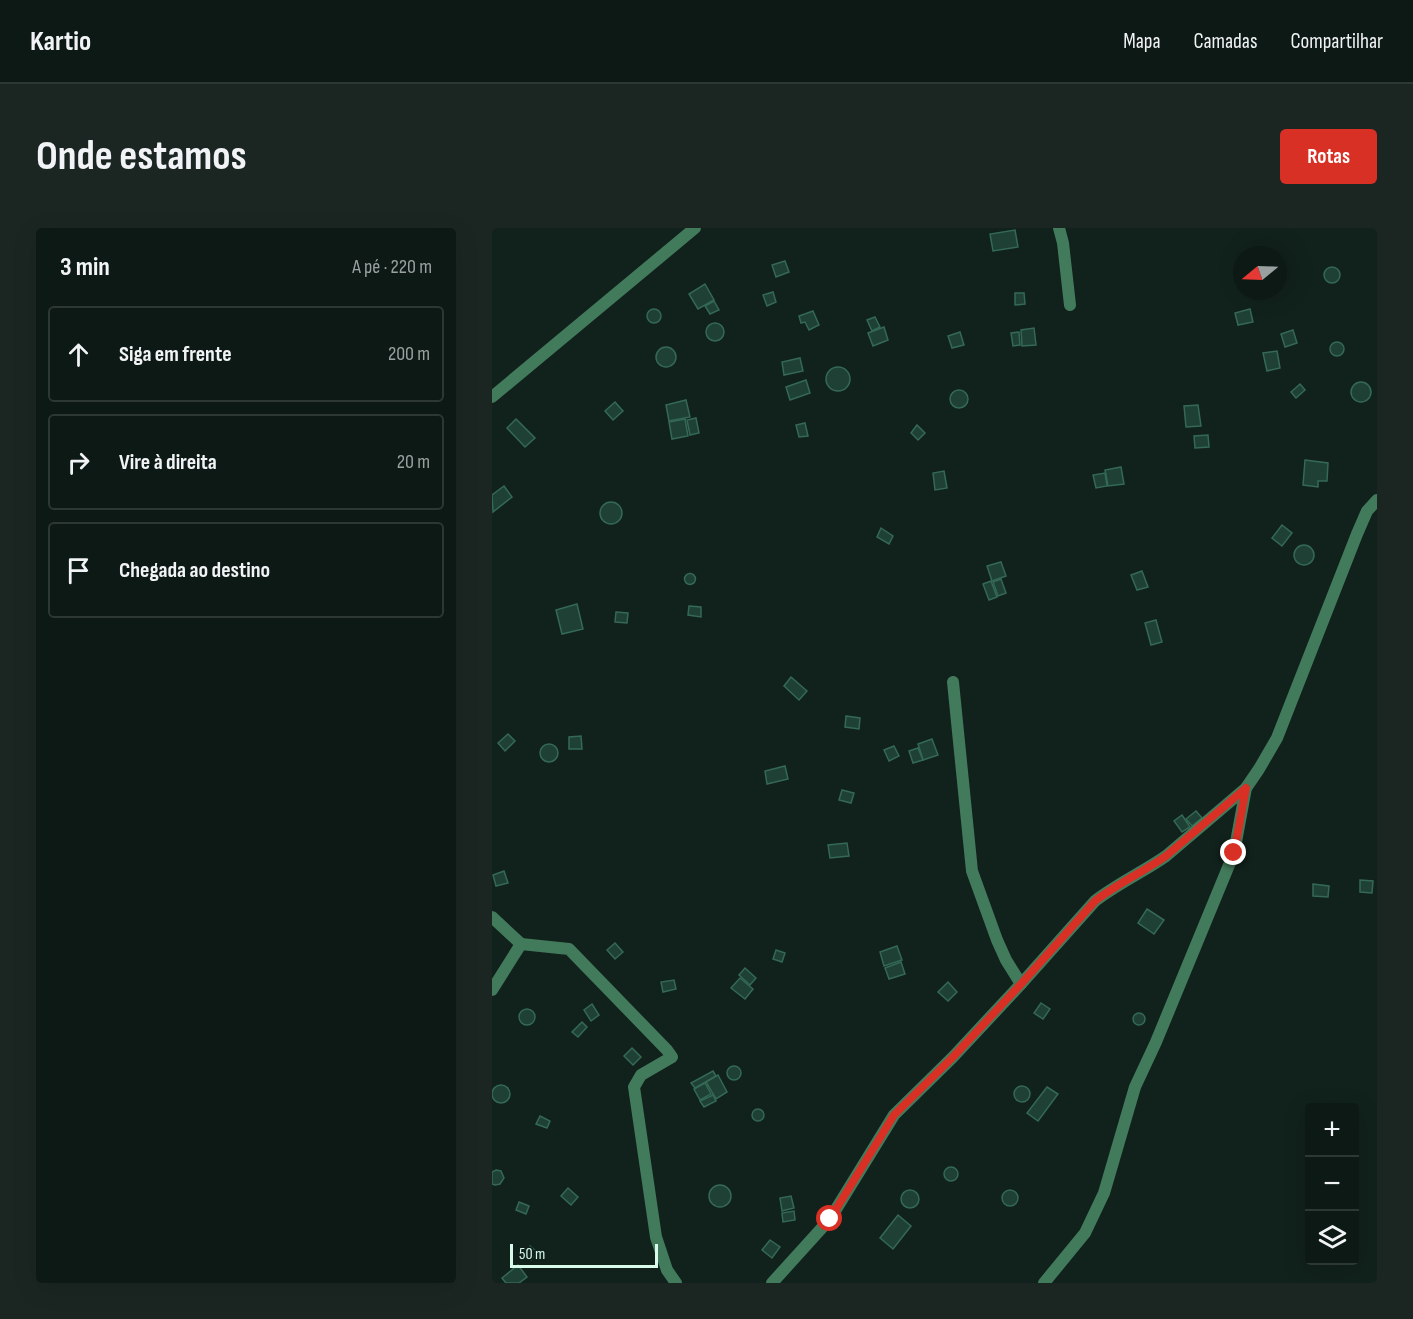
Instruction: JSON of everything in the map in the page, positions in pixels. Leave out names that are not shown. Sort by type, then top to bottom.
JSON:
[{"type":"street","points":[[492,397],[695,228]]},
{"type":"street","points":[[1059,228],[1063,243],[1070,305]]},
{"type":"street","points":[[772,1283],[830,1219],[894,1115],[953,1057],[1095,901],[1166,856],[1246,788],[1277,738],[1357,534],[1367,511],[1377,500]]},
{"type":"street","points":[[953,682],[972,871],[997,940],[1021,984]]},
{"type":"street","points":[[1044,1283],[1085,1233],[1104,1193],[1135,1087],[1156,1042],[1234,853],[1246,788]]},
{"type":"street","points":[[492,917],[521,944],[569,949],[672,1057],[641,1075],[634,1087],[656,1237],[667,1270],[676,1283]]},
{"type":"street","points":[[492,990],[521,944]]},
{"type":"building","points":[[1015,230],[1018,247],[993,251],[990,234]]},
{"type":"building","points":[[785,261],[789,272],[776,277],[772,265]]},
{"type":"building","points":[[1332,267],[1340,275],[1332,283],[1324,275]]},
{"type":"building","points":[[705,284],[714,300],[698,309],[689,294]]},
{"type":"building","points":[[773,292],[776,302],[767,306],[763,295]]},
{"type":"building","points":[[1015,293],[1024,293],[1025,304],[1015,305]]},
{"type":"building","points":[[714,301],[719,310],[710,314],[705,306]]},
{"type":"building","points":[[654,309],[659,311],[661,316],[659,321],[654,323],[649,321],[647,316],[649,311]]},
{"type":"building","points":[[1250,309],[1253,322],[1238,325],[1235,313]]},
{"type":"building","points":[[813,311],[819,325],[809,330],[805,322],[801,323],[799,316]]},
{"type":"building","points":[[875,317],[880,327],[872,331],[867,320]]},
{"type":"building","points":[[715,323],[721,326],[724,332],[721,338],[715,341],[709,338],[706,332],[709,326]]},
{"type":"building","points":[[884,327],[888,340],[873,346],[868,333]]},
{"type":"building","points":[[1034,328],[1036,345],[1022,346],[1021,330]]},
{"type":"building","points":[[1293,330],[1297,343],[1285,347],[1281,334]]},
{"type":"building","points":[[960,332],[964,345],[952,348],[948,336]]},
{"type":"building","points":[[1019,332],[1020,345],[1013,346],[1011,333]]},
{"type":"building","points":[[1334,342],[1340,342],[1344,349],[1340,356],[1334,356],[1330,352],[1330,346]]},
{"type":"building","points":[[666,347],[673,350],[676,357],[673,364],[666,367],[659,364],[656,357],[659,350]]},
{"type":"building","points":[[1277,351],[1280,368],[1267,371],[1263,353]]},
{"type":"building","points":[[800,358],[803,371],[784,375],[782,362]]},
{"type":"building","points":[[838,367],[843,368],[849,374],[849,384],[843,390],[838,391],[833,390],[827,384],[826,379],[827,374],[833,368]]},
{"type":"building","points":[[806,380],[810,393],[790,400],[786,387]]},
{"type":"building","points":[[1361,382],[1368,385],[1371,392],[1368,399],[1361,402],[1354,399],[1351,392],[1354,385]]},
{"type":"building","points":[[1300,384],[1305,390],[1296,398],[1291,392]]},
{"type":"building","points":[[959,390],[965,393],[968,399],[965,405],[959,408],[953,405],[950,399],[953,393]]},
{"type":"building","points":[[686,400],[690,417],[669,421],[666,405]]},
{"type":"building","points":[[615,402],[623,411],[613,420],[605,411]]},
{"type":"building","points":[[1198,405],[1201,426],[1186,427],[1184,406]]},
{"type":"building","points":[[696,418],[699,433],[690,435],[687,420]]},
{"type":"building","points":[[516,419],[535,438],[525,447],[507,428]]},
{"type":"building","points":[[685,419],[688,436],[672,439],[669,422]]},
{"type":"building","points":[[805,423],[808,436],[799,437],[796,425]]},
{"type":"building","points":[[917,425],[925,433],[918,440],[911,433]]},
{"type":"building","points":[[1208,435],[1209,447],[1195,448],[1194,436]]},
{"type":"building","points":[[1305,460],[1328,463],[1327,481],[1318,481],[1318,487],[1303,485]]},
{"type":"building","points":[[1121,467],[1124,484],[1108,486],[1105,470]]},
{"type":"building","points":[[944,471],[947,488],[935,490],[933,473]]},
{"type":"building","points":[[1105,473],[1107,486],[1096,488],[1093,475]]},
{"type":"building","points":[[504,486],[512,497],[493,512],[492,495]]},
{"type":"building","points":[[611,502],[621,509],[622,513],[615,523],[611,524],[601,517],[600,513],[607,503]]},
{"type":"building","points":[[1282,525],[1292,533],[1282,546],[1272,538]]},
{"type":"building","points":[[881,528],[893,536],[889,544],[877,537]]},
{"type":"building","points":[[1304,545],[1311,548],[1314,555],[1311,562],[1304,565],[1297,562],[1294,555],[1297,548]]},
{"type":"building","points":[[1001,562],[1006,576],[992,581],[987,566]]},
{"type":"building","points":[[1142,571],[1148,587],[1137,590],[1131,575]]},
{"type":"building","points":[[690,573],[696,579],[690,585],[684,579]]},
{"type":"building","points":[[1001,579],[1006,593],[998,596],[993,582]]},
{"type":"building","points":[[991,581],[997,597],[989,600],[983,584]]},
{"type":"building","points":[[577,604],[583,629],[562,634],[556,610]]},
{"type":"building","points":[[689,606],[701,607],[701,617],[688,615]]},
{"type":"building","points":[[616,612],[628,613],[627,623],[615,622]]},
{"type":"building","points":[[1156,620],[1162,642],[1151,645],[1145,623]]},
{"type":"building","points":[[791,677],[807,691],[799,700],[784,686]]},
{"type":"building","points":[[846,716],[860,718],[859,729],[845,727]]},
{"type":"building","points":[[508,734],[515,741],[505,751],[498,743]]},
{"type":"building","points":[[581,736],[582,749],[569,749],[569,737]]},
{"type":"building","points":[[932,739],[938,755],[923,760],[918,744]]},
{"type":"building","points":[[549,744],[555,747],[558,753],[555,759],[549,762],[543,759],[540,753],[543,747]]},
{"type":"building","points":[[894,746],[899,756],[889,761],[884,750]]},
{"type":"building","points":[[918,748],[923,760],[913,763],[909,751]]},
{"type":"building","points":[[785,766],[788,779],[767,784],[765,771]]},
{"type":"building","points":[[842,790],[854,793],[851,803],[839,800]]},
{"type":"building","points":[[1196,811],[1202,818],[1192,826],[1186,819]]},
{"type":"building","points":[[1182,815],[1190,827],[1182,832],[1174,821]]},
{"type":"building","points":[[847,843],[849,856],[830,858],[828,845]]},
{"type":"building","points":[[504,871],[508,883],[496,886],[493,875]]},
{"type":"building","points":[[1360,880],[1373,881],[1372,893],[1360,892]]},
{"type":"building","points":[[1313,884],[1329,886],[1328,897],[1313,896]]},
{"type":"building","points":[[1147,909],[1164,920],[1154,934],[1138,923]]},
{"type":"building","points":[[615,943],[623,952],[615,959],[607,950]]},
{"type":"building","points":[[897,946],[902,960],[884,966],[880,952]]},
{"type":"building","points":[[776,950],[785,953],[782,962],[773,959]]},
{"type":"building","points":[[901,962],[905,974],[889,979],[885,968]]},
{"type":"building","points":[[745,968],[756,978],[750,985],[739,975]]},
{"type":"building","points":[[740,978],[753,989],[745,999],[731,988]]},
{"type":"building","points":[[674,980],[676,989],[663,992],[661,982]]},
{"type":"building","points":[[948,982],[957,992],[948,1001],[938,992]]},
{"type":"building","points":[[1041,1003],[1050,1009],[1043,1019],[1034,1013]]},
{"type":"building","points":[[592,1004],[599,1015],[591,1021],[584,1010]]},
{"type":"building","points":[[527,1009],[533,1011],[535,1017],[533,1023],[527,1025],[521,1023],[519,1017],[521,1011]]},
{"type":"building","points":[[1141,1013],[1145,1019],[1141,1025],[1137,1025],[1133,1017]]},
{"type":"building","points":[[582,1022],[587,1027],[578,1037],[572,1032]]},
{"type":"building","points":[[632,1048],[641,1057],[633,1065],[624,1056]]},
{"type":"building","points":[[731,1066],[737,1066],[741,1073],[737,1080],[731,1080],[727,1076],[727,1070]]},
{"type":"building","points":[[713,1071],[716,1076],[695,1088],[691,1083]]},
{"type":"building","points":[[718,1075],[727,1092],[716,1099],[706,1082]]},
{"type":"building","points":[[705,1083],[711,1094],[700,1100],[694,1089]]},
{"type":"building","points":[[501,1085],[507,1088],[510,1094],[507,1100],[501,1103],[495,1100],[492,1094],[495,1088]]},
{"type":"building","points":[[1019,1086],[1025,1086],[1030,1094],[1028,1100],[1019,1102],[1014,1097],[1014,1091]]},
{"type":"building","points":[[1047,1087],[1058,1094],[1038,1121],[1027,1113]]},
{"type":"building","points":[[713,1095],[716,1101],[704,1107],[700,1101]]},
{"type":"building","points":[[760,1109],[764,1115],[760,1121],[756,1121],[752,1113]]},
{"type":"building","points":[[540,1116],[550,1121],[547,1128],[536,1124]]},
{"type":"building","points":[[948,1167],[954,1167],[958,1174],[954,1181],[948,1181],[944,1177],[944,1171]]},
{"type":"building","points":[[501,1171],[504,1178],[500,1184],[495,1185],[492,1184],[492,1172]]},
{"type":"building","points":[[720,1185],[728,1188],[731,1196],[728,1204],[720,1207],[712,1204],[709,1196],[712,1188]]},
{"type":"building","points":[[568,1188],[578,1197],[571,1205],[561,1196]]},
{"type":"building","points":[[910,1190],[916,1193],[919,1199],[916,1205],[910,1208],[904,1205],[901,1199],[904,1193]]},
{"type":"building","points":[[1010,1190],[1016,1192],[1018,1198],[1016,1204],[1010,1206],[1004,1204],[1002,1198],[1004,1192]]},
{"type":"building","points":[[791,1196],[794,1208],[782,1211],[780,1198]]},
{"type":"building","points":[[519,1202],[529,1206],[526,1214],[516,1210]]},
{"type":"building","points":[[794,1211],[795,1220],[783,1222],[782,1213]]},
{"type":"building","points":[[898,1215],[911,1226],[893,1249],[880,1238]]},
{"type":"building","points":[[770,1240],[780,1247],[772,1258],[762,1250]]},
{"type":"building","points":[[530,1246],[537,1252],[531,1260],[524,1255]]},
{"type":"building","points":[[518,1265],[527,1277],[519,1283],[506,1283],[502,1278]]},
{"type":"route","points":[[830,1219],[894,1115],[953,1057],[1095,901],[1166,856],[1246,788],[1234,853]]}]
